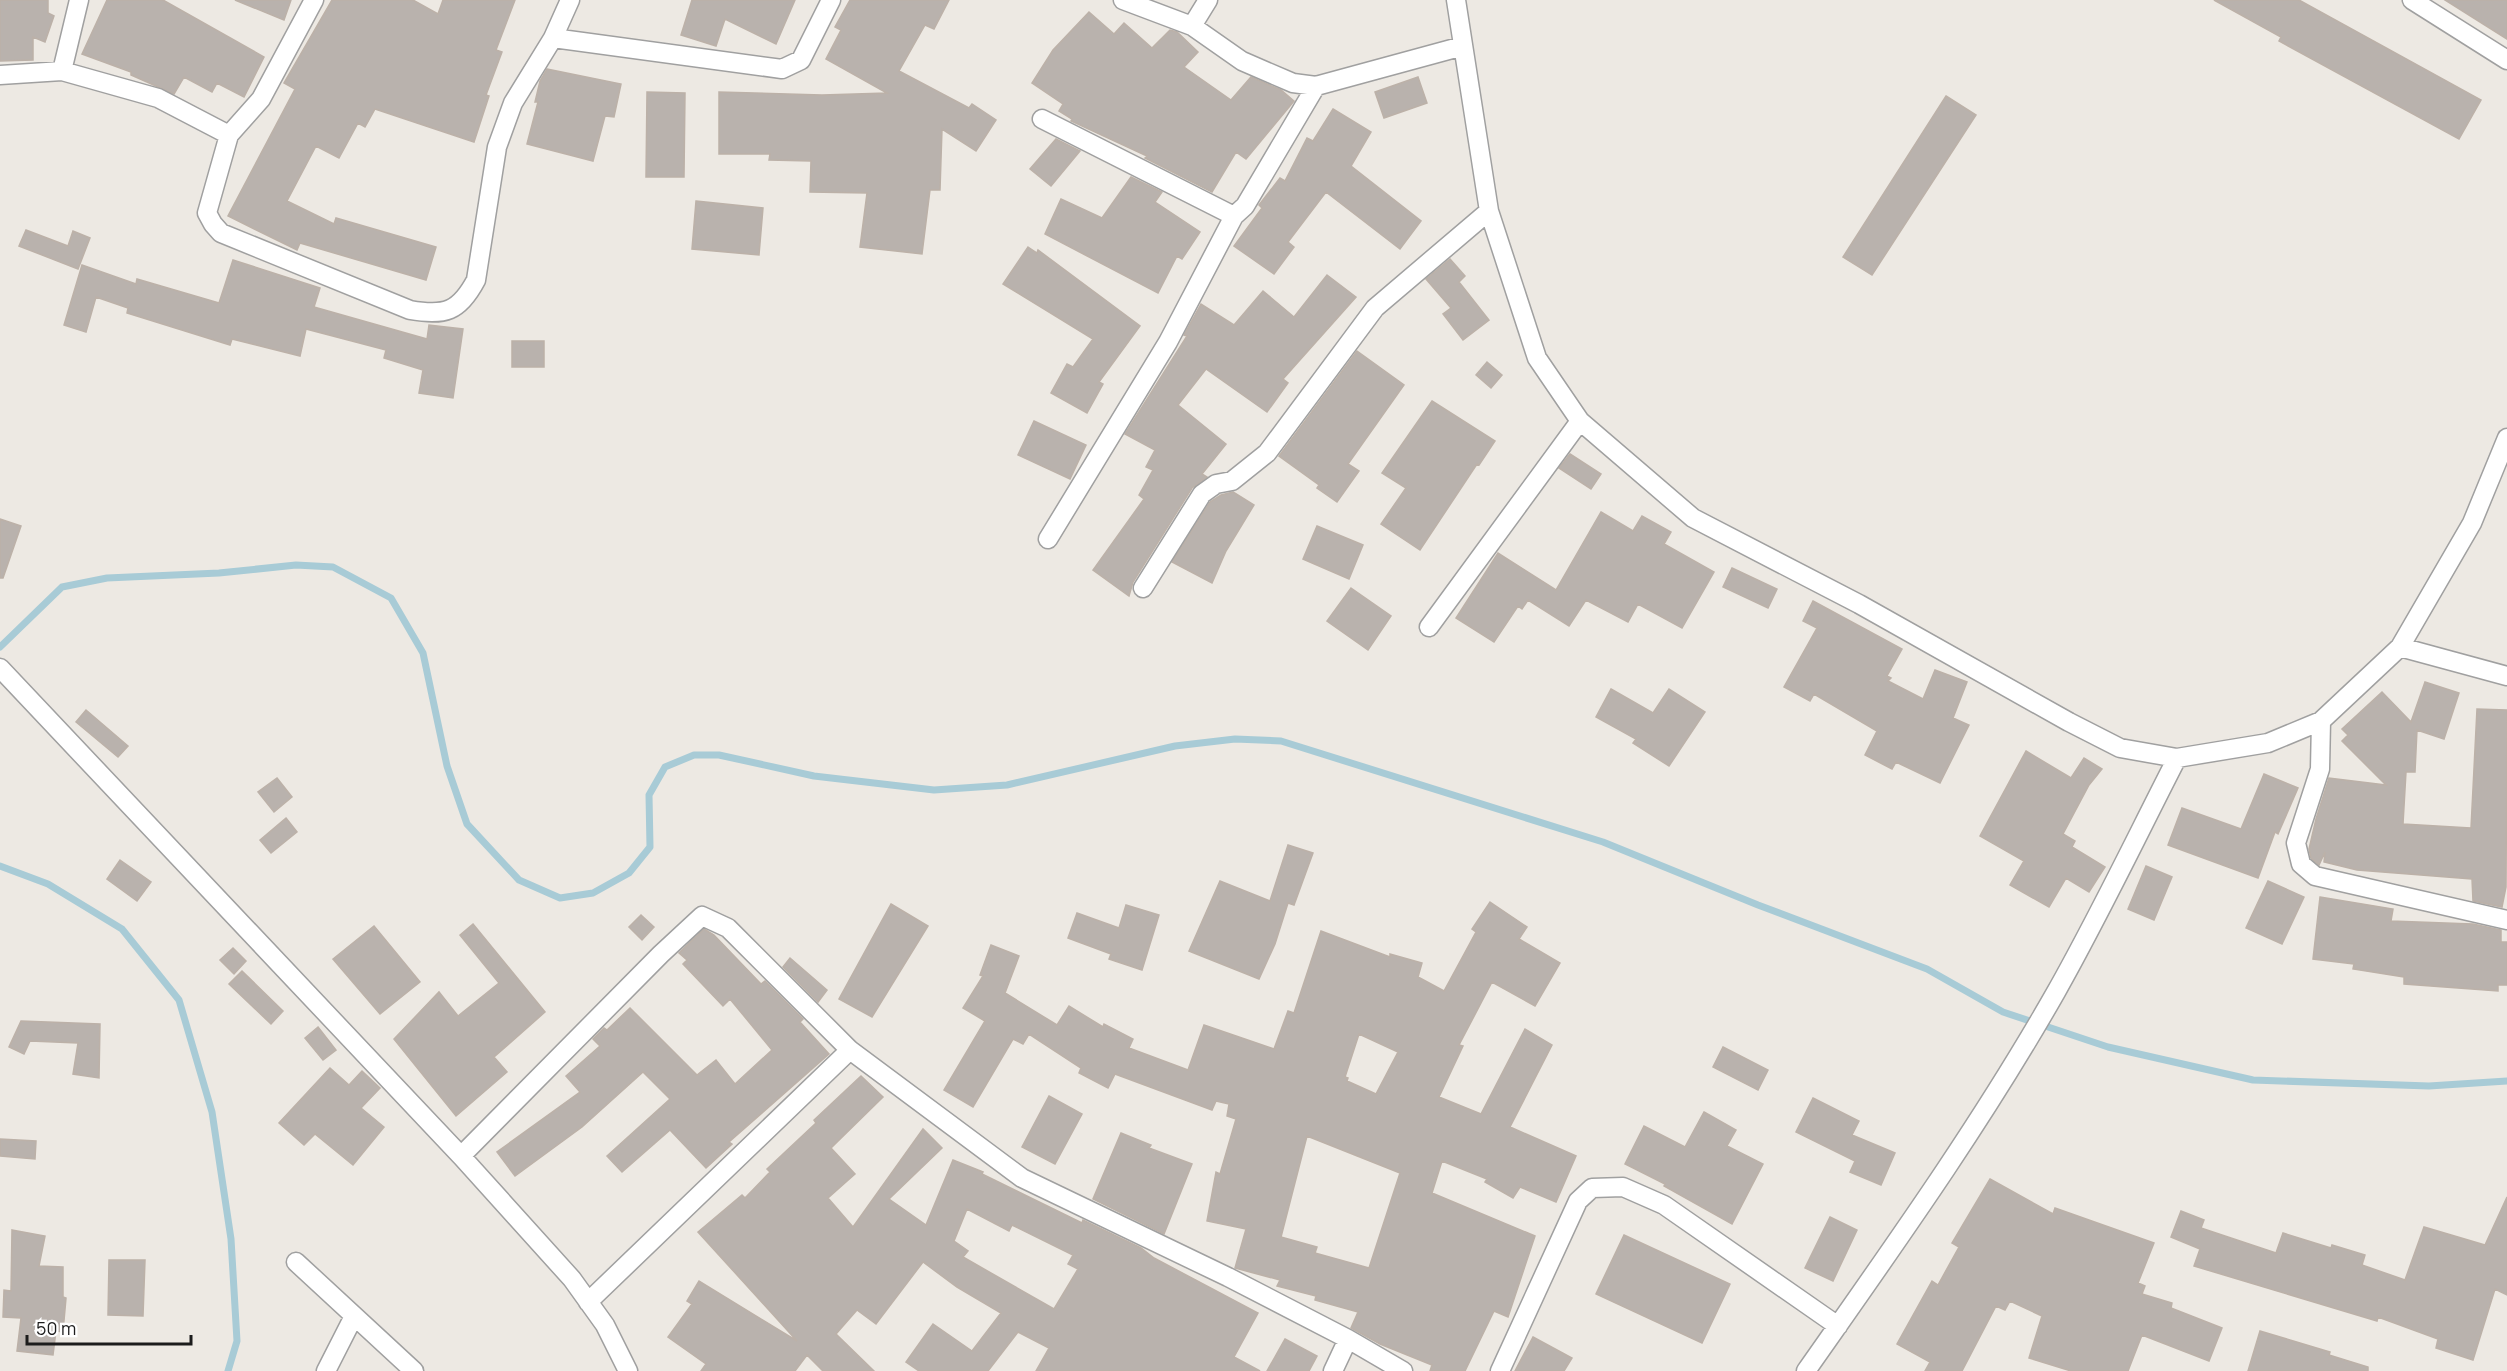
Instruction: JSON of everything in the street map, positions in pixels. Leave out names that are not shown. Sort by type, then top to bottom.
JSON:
[{"type":"street","points":[[62,71],[79,0]]},
{"type":"street","points":[[314,0],[261,99],[229,135],[207,213],[221,233],[410,310],[433,314],[454,309],[467,298],[476,280],[497,147],[509,114],[553,38],[570,0]]},
{"type":"street","points":[[553,38],[782,69],[801,60],[831,0]]},
{"type":"street","points":[[1123,0],[1192,26],[1242,60],[1293,83],[1316,86],[1463,46]]},
{"type":"street","points":[[1192,26],[1208,0]]},
{"type":"street","points":[[1456,0],[1489,211],[1538,358],[1580,421],[1693,518],[1859,604],[2120,748],[2177,758],[2268,743],[2320,722],[2400,647],[2472,523],[2507,438]]},
{"type":"street","points":[[2412,0],[2507,60]]},
{"type":"street","points":[[0,75],[62,71],[158,98],[229,135]]},
{"type":"street","points":[[1048,539],[1168,342],[1234,216],[1245,206],[1316,86]]},
{"type":"street","points":[[1042,118],[1234,216]]},
{"type":"street","points":[[1143,588],[1202,494],[1216,484],[1232,481],[1267,453],[1375,308],[1489,211]]},
{"type":"street","points":[[1429,627],[1580,421]]},
{"type":"street","points":[[2400,647],[2507,676]]},
{"type":"street","points":[[1,670],[461,1156],[572,1279],[605,1325],[628,1371]]},
{"type":"street","points":[[2320,722],[2320,769],[2296,843],[2301,864],[2315,876],[2507,920]]},
{"type":"street","points":[[1806,1371],[1962,1148],[2057,992],[2177,758]]},
{"type":"street","points":[[461,1156],[661,954],[702,916],[729,928],[850,1050],[1022,1178],[1348,1339],[1403,1371]]},
{"type":"street","points":[[588,1302],[850,1050]]},
{"type":"street","points":[[1500,1371],[1578,1201],[1592,1188],[1623,1187],[1664,1205],[1838,1326]]},
{"type":"street","points":[[296,1262],[414,1371]]},
{"type":"street","points":[[326,1371],[354,1316]]},
{"type":"street","points":[[1333,1371],[1348,1339]]},
{"type":"building","points":[[0,0],[48,0],[48,13],[54,16],[45,42],[33,37],[33,60],[0,61]]},
{"type":"building","points":[[107,0],[163,0],[264,57],[244,97],[217,83],[212,92],[184,77],[174,94],[131,75],[131,72],[82,54]]},
{"type":"building","points":[[235,0],[291,0],[284,20]]},
{"type":"building","points":[[332,0],[413,0],[438,14],[443,0],[515,0],[496,50],[502,52],[486,95],[489,96],[474,142],[375,109],[365,127],[358,123],[339,158],[316,146],[287,201],[334,224],[336,218],[436,247],[426,280],[300,243],[297,250],[228,216],[295,89],[284,83]]},
{"type":"building","points":[[692,0],[795,0],[776,44],[725,19],[716,46],[681,35]]},
{"type":"building","points":[[850,0],[949,0],[934,29],[925,25],[899,71],[969,108],[972,104],[996,120],[976,151],[942,129],[940,190],[930,190],[922,254],[860,247],[867,193],[810,192],[811,161],[769,160],[770,154],[719,154],[719,92],[822,95],[887,93],[826,59],[841,30],[835,27]]},
{"type":"building","points":[[2214,0],[2299,0],[2481,100],[2459,139],[2279,41],[2281,37]]},
{"type":"building","points":[[2445,0],[2507,0],[2507,39]]},
{"type":"building","points":[[1089,12],[1114,34],[1124,23],[1152,48],[1170,30],[1177,32],[1198,52],[1184,67],[1231,100],[1251,77],[1281,90],[1294,101],[1246,159],[1236,152],[1212,192],[1145,158],[1147,156],[1071,121],[1072,119],[1059,111],[1063,104],[1032,83],[1053,50]]},
{"type":"building","points":[[547,69],[621,84],[614,117],[605,116],[593,161],[527,144],[538,102],[535,102],[540,81]]},
{"type":"building","points":[[1418,77],[1427,103],[1384,118],[1375,92]]},
{"type":"building","points":[[647,92],[685,93],[684,177],[646,177]]},
{"type":"building","points":[[1946,96],[1976,115],[1872,275],[1843,257]]},
{"type":"building","points":[[1333,109],[1371,132],[1351,166],[1421,221],[1400,249],[1326,192],[1288,242],[1294,247],[1274,274],[1234,246],[1262,208],[1259,205],[1280,178],[1285,181],[1307,138],[1313,141]]},
{"type":"building","points":[[1056,139],[1080,151],[1051,186],[1030,169]]},
{"type":"building","points":[[1131,177],[1162,192],[1155,202],[1200,232],[1182,259],[1177,256],[1158,293],[1045,234],[1061,199],[1102,218]]},
{"type":"building","points":[[696,201],[763,208],[759,255],[692,249]]},
{"type":"building","points":[[26,230],[68,246],[73,231],[90,238],[78,269],[19,246]]},
{"type":"building","points":[[1028,247],[1037,253],[1038,250],[1140,326],[1099,382],[1103,384],[1087,413],[1051,393],[1067,364],[1073,367],[1093,339],[1003,284]]},
{"type":"building","points":[[1450,259],[1465,276],[1459,282],[1489,320],[1463,340],[1443,314],[1451,308],[1426,279]]},
{"type":"building","points":[[233,260],[320,288],[314,307],[427,339],[429,325],[463,329],[453,398],[419,393],[423,370],[384,358],[386,350],[306,329],[300,356],[232,339],[230,345],[127,313],[128,308],[96,297],[86,332],[64,325],[82,265],[136,284],[137,279],[219,303]]},
{"type":"building","points":[[1327,275],[1356,297],[1283,379],[1288,383],[1267,412],[1206,369],[1178,405],[1226,444],[1202,474],[1207,477],[1192,488],[1133,582],[1129,596],[1093,570],[1144,499],[1139,495],[1153,470],[1146,467],[1155,450],[1125,434],[1187,336],[1184,335],[1201,304],[1234,325],[1263,291],[1294,317]]},
{"type":"building","points":[[512,341],[544,341],[544,367],[512,367]]},
{"type":"building","points":[[1357,351],[1404,385],[1348,464],[1359,471],[1337,502],[1317,488],[1319,485],[1279,456]]},
{"type":"building","points":[[1487,362],[1502,375],[1491,388],[1476,375]]},
{"type":"building","points":[[1432,401],[1495,441],[1420,550],[1381,524],[1406,488],[1382,473]]},
{"type":"building","points":[[1034,421],[1086,445],[1070,479],[1018,455]]},
{"type":"building","points":[[1570,454],[1601,474],[1591,489],[1559,468]]},
{"type":"building","points":[[1233,492],[1254,505],[1226,551],[1212,583],[1172,562],[1210,502],[1221,495]]},
{"type":"building","points":[[1601,512],[1633,531],[1642,516],[1671,532],[1664,544],[1714,572],[1682,628],[1638,604],[1628,622],[1586,600],[1569,626],[1528,600],[1522,609],[1518,606],[1494,642],[1456,618],[1498,553],[1556,590]]},
{"type":"building","points":[[0,519],[21,526],[3,578],[0,578]]},
{"type":"building","points":[[1317,526],[1363,545],[1349,579],[1303,559]]},
{"type":"building","points":[[1732,568],[1777,589],[1768,608],[1723,587]]},
{"type":"building","points":[[1351,588],[1391,616],[1368,650],[1327,621]]},
{"type":"building","points":[[1813,601],[1902,649],[1887,676],[1891,678],[1888,681],[1923,699],[1935,670],[1967,682],[1953,718],[1969,725],[1940,783],[1896,762],[1892,769],[1865,755],[1877,731],[1814,694],[1810,701],[1784,687],[1817,628],[1803,621]]},
{"type":"building","points":[[2425,682],[2459,693],[2444,739],[2417,730],[2415,772],[2406,772],[2403,824],[2471,828],[2477,709],[2507,710],[2506,887],[2502,907],[2473,901],[2472,879],[2357,870],[2324,862],[2325,852],[2319,865],[2311,858],[2309,849],[2329,778],[2386,785],[2342,741],[2348,735],[2342,729],[2382,692],[2411,722]]},
{"type":"building","points":[[1611,689],[1653,713],[1669,689],[1705,712],[1669,766],[1633,743],[1636,739],[1596,717]]},
{"type":"building","points":[[86,710],[128,746],[118,757],[76,722]]},
{"type":"building","points":[[2026,751],[2071,778],[2084,758],[2102,769],[2089,785],[2063,834],[2075,841],[2072,847],[2105,867],[2089,892],[2066,878],[2049,907],[2010,885],[2024,861],[1980,836]]},
{"type":"building","points":[[2264,774],[2298,788],[2278,834],[2275,832],[2258,878],[2168,845],[2182,808],[2241,829]]},
{"type":"building","points":[[277,778],[292,797],[274,812],[258,792]]},
{"type":"building","points":[[286,818],[297,832],[271,853],[260,840]]},
{"type":"building","points":[[1288,845],[1313,853],[1294,905],[1288,903],[1275,944],[1259,979],[1189,951],[1220,881],[1270,901]]},
{"type":"building","points":[[120,860],[151,882],[137,901],[107,879]]},
{"type":"building","points":[[2146,866],[2172,877],[2154,920],[2128,909]]},
{"type":"building","points":[[2268,881],[2304,897],[2282,944],[2246,928]]},
{"type":"building","points":[[2320,897],[2393,909],[2391,921],[2473,924],[2501,930],[2501,942],[2507,942],[2507,985],[2498,985],[2498,991],[2404,984],[2404,977],[2353,969],[2354,964],[2313,959]]},
{"type":"building","points":[[1490,902],[1527,927],[1519,939],[1560,963],[1535,1006],[1492,982],[1459,1045],[1463,1046],[1439,1097],[1481,1114],[1525,1029],[1552,1045],[1510,1127],[1576,1156],[1556,1202],[1520,1187],[1513,1198],[1485,1182],[1487,1179],[1442,1161],[1432,1193],[1535,1236],[1508,1317],[1494,1311],[1465,1371],[1430,1371],[1432,1365],[1380,1344],[1351,1328],[1358,1312],[1315,1300],[1316,1296],[1277,1286],[1280,1280],[1235,1268],[1246,1229],[1207,1221],[1216,1172],[1220,1174],[1236,1119],[1227,1116],[1229,1104],[1216,1101],[1212,1110],[1115,1074],[1108,1088],[1079,1073],[1081,1068],[1029,1034],[1023,1044],[1013,1039],[973,1107],[944,1090],[985,1021],[963,1008],[983,976],[980,975],[991,945],[1019,956],[1005,993],[1057,1025],[1069,1006],[1103,1027],[1104,1024],[1133,1039],[1129,1048],[1188,1070],[1204,1025],[1274,1049],[1288,1011],[1294,1013],[1321,931],[1390,957],[1390,954],[1422,963],[1418,977],[1444,991],[1476,932],[1472,929]],"holes":[[[1359,1034],[1398,1052],[1376,1094],[1347,1081],[1348,1078],[1345,1077]],[[1307,1136],[1400,1173],[1369,1268],[1315,1253],[1317,1247],[1281,1237]]]},
{"type":"building","points":[[891,904],[928,926],[872,1017],[839,999]]},
{"type":"building","points":[[1126,905],[1159,915],[1142,970],[1109,959],[1111,954],[1068,938],[1077,913],[1119,928]]},
{"type":"building","points":[[641,915],[654,927],[642,940],[629,927]]},
{"type":"building","points":[[473,924],[545,1012],[494,1057],[507,1072],[456,1116],[394,1039],[439,992],[458,1016],[499,983],[460,935]]},
{"type":"building","points":[[374,926],[420,982],[380,1014],[333,959]]},
{"type":"building","points":[[704,929],[714,935],[761,984],[765,981],[803,1019],[800,1022],[829,1054],[729,1142],[732,1144],[706,1168],[670,1130],[622,1172],[607,1156],[670,1099],[643,1072],[582,1127],[515,1176],[497,1152],[580,1092],[566,1076],[600,1046],[593,1039],[604,1028],[607,1030],[630,1008],[697,1075],[716,1060],[735,1084],[772,1050],[730,999],[723,1006],[683,964],[687,960],[679,953]]},
{"type":"building","points":[[233,948],[246,961],[234,974],[220,960]]},
{"type":"building","points":[[790,958],[827,990],[818,1002],[783,967]]},
{"type":"building","points":[[242,971],[283,1011],[271,1024],[229,984]]},
{"type":"building","points":[[21,1021],[100,1024],[99,1078],[73,1074],[78,1043],[30,1041],[24,1054],[9,1047]]},
{"type":"building","points":[[318,1027],[336,1050],[323,1060],[305,1038]]},
{"type":"building","points":[[1723,1047],[1768,1070],[1758,1090],[1713,1067]]},
{"type":"building","points":[[330,1068],[349,1085],[362,1071],[380,1088],[361,1108],[384,1127],[353,1165],[315,1134],[304,1145],[279,1123]]},
{"type":"building","points":[[861,1076],[883,1097],[831,1148],[855,1174],[828,1198],[853,1227],[923,1129],[942,1148],[889,1199],[926,1225],[953,1160],[983,1172],[982,1174],[1082,1223],[1083,1220],[1141,1248],[1154,1258],[1258,1313],[1234,1357],[1260,1371],[1036,1371],[1049,1348],[1018,1332],[988,1371],[919,1371],[906,1362],[933,1324],[972,1351],[1001,1313],[957,1287],[923,1262],[876,1324],[857,1310],[836,1334],[874,1371],[823,1371],[807,1355],[795,1371],[701,1371],[706,1364],[668,1337],[692,1304],[687,1301],[699,1281],[797,1341],[698,1232],[742,1195],[745,1198],[770,1172],[767,1169],[816,1123],[814,1120]],"holes":[[[967,1209],[1009,1231],[1012,1225],[1073,1255],[1068,1264],[1078,1269],[1054,1309],[963,1257],[968,1251],[954,1241]]]},
{"type":"building","points":[[1049,1096],[1082,1114],[1055,1164],[1022,1147]]},
{"type":"building","points":[[1813,1098],[1859,1121],[1852,1135],[1895,1153],[1881,1185],[1850,1172],[1855,1161],[1796,1132]]},
{"type":"building","points":[[1704,1112],[1736,1130],[1727,1146],[1763,1164],[1732,1224],[1664,1186],[1665,1184],[1625,1164],[1644,1126],[1685,1147]]},
{"type":"building","points":[[1121,1133],[1151,1145],[1149,1148],[1192,1164],[1164,1234],[1093,1199]]},
{"type":"building","points":[[0,1139],[36,1141],[35,1159],[0,1156]]},
{"type":"building","points":[[1990,1179],[2053,1214],[2055,1208],[2154,1243],[2138,1283],[2145,1286],[2142,1294],[2172,1303],[2171,1308],[2222,1328],[2209,1361],[2142,1335],[2128,1371],[2071,1371],[2029,1358],[2042,1316],[2010,1301],[2005,1310],[1996,1306],[1962,1371],[1925,1371],[1930,1362],[1897,1344],[1932,1281],[1938,1285],[1959,1247],[1952,1243]]},
{"type":"building","points":[[2507,1197],[2507,1295],[2495,1289],[2473,1360],[2436,1348],[2438,1339],[2378,1317],[2377,1321],[2194,1266],[2200,1249],[2171,1237],[2181,1211],[2204,1220],[2201,1228],[2276,1253],[2283,1233],[2331,1248],[2332,1245],[2365,1255],[2362,1265],[2405,1280],[2424,1227],[2485,1245]]},
{"type":"building","points":[[1830,1217],[1857,1230],[1833,1281],[1805,1268]]},
{"type":"building","points":[[12,1230],[45,1236],[39,1266],[63,1267],[63,1297],[66,1298],[63,1332],[56,1331],[53,1355],[17,1351],[21,1318],[3,1317],[4,1290],[11,1291]]},
{"type":"building","points":[[1624,1235],[1730,1284],[1702,1343],[1596,1294]]},
{"type":"building","points":[[109,1260],[145,1260],[143,1316],[108,1315]]},
{"type":"building","points":[[2260,1331],[2330,1352],[2329,1355],[2368,1367],[2368,1371],[2248,1371]]},
{"type":"building","points":[[1533,1337],[1572,1358],[1564,1371],[1515,1371]]},
{"type":"building","points":[[1285,1339],[1317,1356],[1309,1371],[1267,1371]]},
{"type":"waterway","points":[[0,647],[62,587],[107,578],[219,573],[296,565],[333,567],[391,598],[423,653],[447,766],[467,824],[519,880],[560,898],[593,893],[629,873],[650,847],[649,795],[665,767],[694,755],[719,755],[814,776],[934,790],[1007,785],[1175,746],[1235,739],[1281,741],[1603,842],[1758,905],[1927,969],[2003,1012],[2108,1047],[2253,1080],[2429,1086],[2507,1081]]},
{"type":"waterway","points":[[0,866],[48,884],[122,929],[179,1000],[212,1112],[231,1239],[237,1341],[228,1371]]}]
